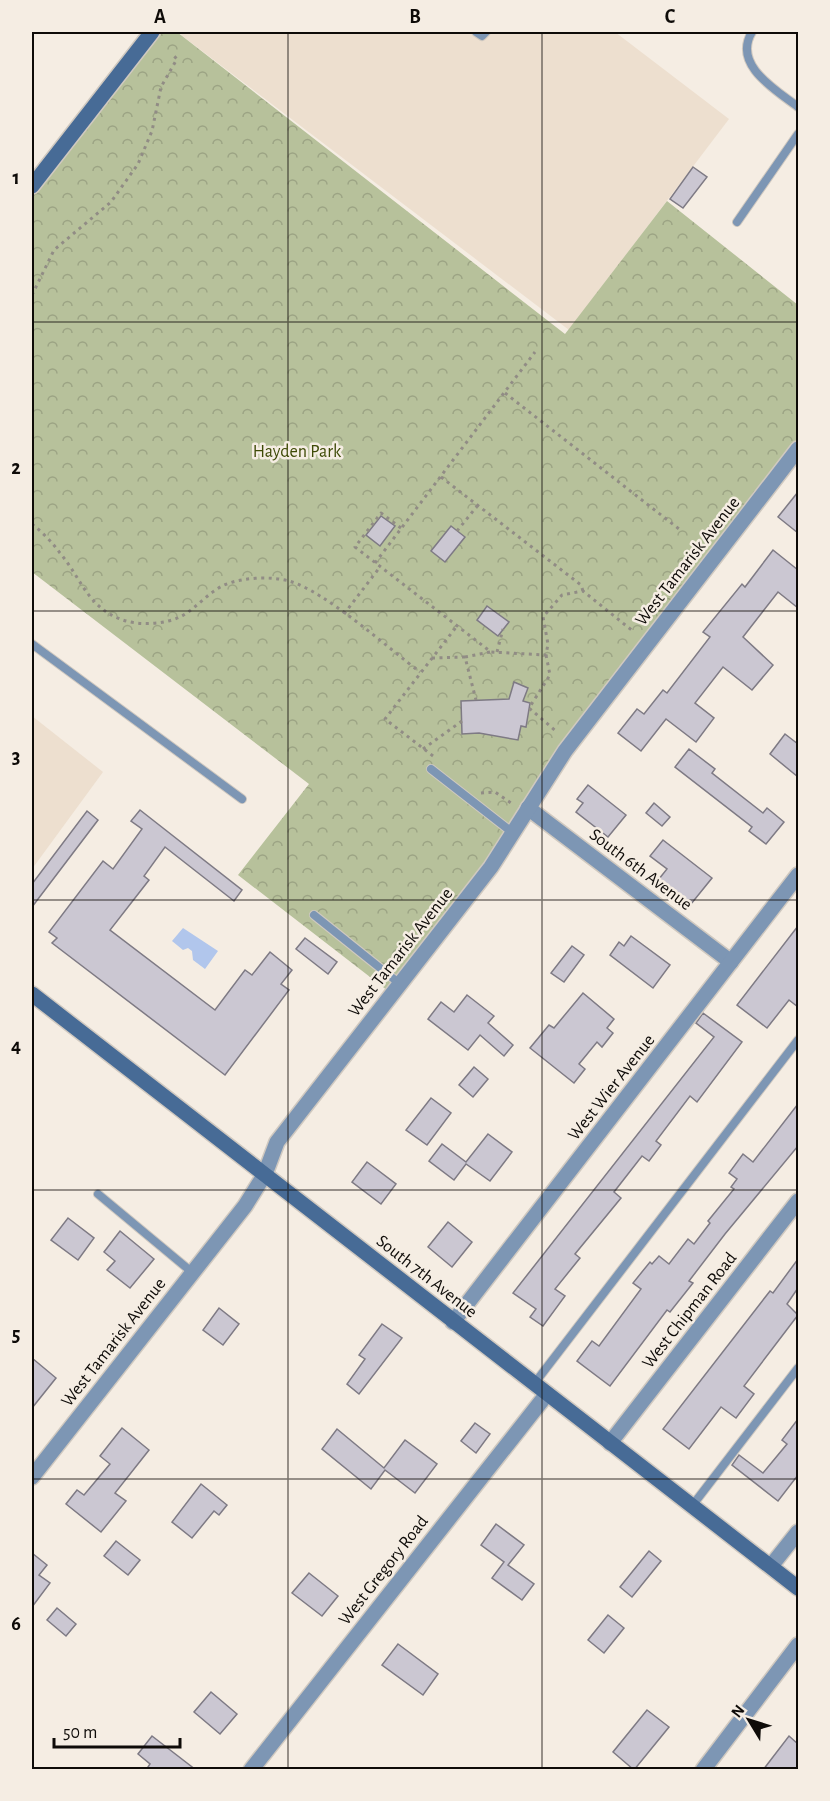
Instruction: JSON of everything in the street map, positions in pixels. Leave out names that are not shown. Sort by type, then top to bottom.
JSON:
[{"type":"main road","points":[[32,186],[152,32]]},
{"type":"main road","name":"South 7th Avenue","points":[[32,994],[798,1588]]},
{"type":"street","name":"West Tamarisk Avenue","points":[[32,1477],[245,1206],[265,1174],[277,1142],[491,867],[565,751],[798,449]]},
{"type":"street","name":"South 6th Avenue","points":[[528,808],[731,962]]},
{"type":"street","name":"West Wier Avenue","points":[[453,1322],[798,874]]},
{"type":"street","name":"West Chipman Road","points":[[610,1443],[798,1201]]},
{"type":"street","name":"West Gregory Road","points":[[251,1770],[547,1394]]},
{"type":"street","points":[[771,1566],[798,1532]]},
{"type":"street","points":[[702,1770],[798,1645]]},
{"type":"lane","points":[[476,32],[482,36],[486,32]]},
{"type":"lane","points":[[752,32],[748,37],[748,60],[763,80],[798,107]]},
{"type":"lane","points":[[737,222],[798,134]]},
{"type":"lane","points":[[32,644],[242,799]]},
{"type":"lane","points":[[431,769],[513,833]]},
{"type":"lane","points":[[314,915],[400,984]]},
{"type":"lane","points":[[534,1384],[798,1040]]},
{"type":"lane","points":[[98,1194],[193,1272]]},
{"type":"lane","points":[[692,1506],[798,1368]]},
{"type":"path","points":[[32,295],[54,250],[111,202],[138,164],[152,131],[161,87],[177,59],[172,54]]},
{"type":"path","points":[[375,563],[535,352]]},
{"type":"path","points":[[505,393],[679,529]]},
{"type":"path","points":[[441,477],[581,585],[583,591],[634,632]]},
{"type":"path","points":[[457,531],[478,505]]},
{"type":"path","points":[[401,528],[381,513],[355,547],[492,652]]},
{"type":"path","points":[[32,524],[61,554],[94,604],[119,618],[135,623],[155,623],[182,615],[224,585],[267,578],[291,581],[311,591],[344,614],[420,672]]},
{"type":"path","points":[[344,614],[380,567]]},
{"type":"path","points":[[557,732],[529,708],[550,675],[543,617],[562,595],[583,591]]},
{"type":"path","points":[[442,763],[385,719],[457,626]]},
{"type":"path","points":[[497,652],[503,629]]},
{"type":"path","points":[[432,658],[465,657],[492,652],[546,655]]},
{"type":"path","points":[[465,657],[476,700]]},
{"type":"path","points":[[423,749],[462,721]]},
{"type":"path","points":[[479,793],[495,792],[511,803]]},
{"type":"shaded area","points":[[183,32],[615,32],[729,119],[569,330],[181,35]]},
{"type":"shaded area","points":[[32,716],[103,772],[32,869]]},
{"type":"green space","name":"Hayden Park","points":[[152,32],[177,32],[565,334],[667,201],[798,305],[798,449],[392,994],[238,875],[309,784],[32,572],[32,188]]},
{"type":"water","points":[[183,928],[218,951],[205,969],[193,960],[192,951],[188,948],[183,950],[172,941]]},
{"type":"building","points":[[693,167],[707,177],[683,208],[670,199]]},
{"type":"building","points":[[798,492],[798,533],[778,517]]},
{"type":"building","points":[[381,516],[395,526],[380,546],[366,535]]},
{"type":"building","points":[[451,526],[465,537],[445,562],[431,551]]},
{"type":"building","points":[[773,550],[798,570],[798,608],[778,592],[743,637],[773,665],[752,690],[723,667],[695,703],[714,718],[696,742],[666,719],[641,751],[618,733],[637,709],[644,714],[663,690],[667,693],[710,637],[703,632],[742,584],[745,587]]},
{"type":"building","points":[[487,606],[509,622],[498,636],[477,620]]},
{"type":"building","points":[[514,682],[528,688],[523,701],[530,703],[526,727],[521,726],[518,740],[479,733],[462,734],[461,701],[509,699]]},
{"type":"building","points":[[785,734],[798,744],[798,777],[770,754]]},
{"type":"building","points":[[689,749],[715,769],[712,773],[763,813],[767,808],[784,822],[766,844],[749,831],[752,827],[675,767]]},
{"type":"building","points":[[588,785],[626,815],[608,837],[576,812],[583,803],[577,799]]},
{"type":"building","points":[[654,803],[670,817],[662,826],[646,813]]},
{"type":"building","points":[[140,810],[242,890],[234,901],[165,847],[144,876],[149,880],[110,930],[215,1010],[245,970],[252,975],[270,952],[292,970],[281,984],[289,990],[225,1075],[52,943],[57,938],[49,932],[103,861],[113,869],[142,829],[131,821]]},
{"type":"building","points":[[87,811],[98,820],[32,907],[32,884]]},
{"type":"building","points":[[663,840],[712,878],[687,909],[655,884],[667,869],[650,856]]},
{"type":"building","points":[[798,926],[798,1007],[789,1000],[767,1028],[737,1005]]},
{"type":"building","points":[[631,936],[670,965],[653,988],[610,955],[619,942],[624,946]]},
{"type":"building","points":[[305,938],[337,962],[328,974],[296,949]]},
{"type":"building","points":[[572,946],[584,955],[564,982],[551,973]]},
{"type":"building","points":[[583,993],[614,1019],[607,1028],[613,1033],[602,1047],[597,1042],[579,1064],[585,1069],[574,1083],[530,1048],[549,1025],[554,1028]]},
{"type":"building","points":[[467,995],[494,1016],[488,1023],[513,1045],[504,1056],[480,1035],[468,1050],[428,1019],[441,1002],[454,1012]]},
{"type":"building","points":[[703,1013],[742,1042],[697,1102],[690,1096],[656,1141],[661,1145],[649,1161],[642,1156],[614,1192],[621,1198],[575,1254],[580,1258],[555,1289],[565,1296],[543,1326],[530,1317],[536,1309],[513,1293],[714,1037],[696,1023]]},
{"type":"building","points":[[474,1067],[488,1079],[473,1097],[459,1085]]},
{"type":"building","points":[[431,1098],[451,1113],[427,1145],[406,1130]]},
{"type":"building","points":[[798,1104],[798,1146],[725,1234],[689,1281],[693,1283],[670,1312],[667,1310],[610,1386],[577,1361],[592,1341],[599,1346],[641,1289],[633,1283],[650,1262],[652,1264],[659,1256],[669,1264],[688,1239],[694,1244],[710,1223],[708,1221],[734,1189],[731,1187],[737,1179],[729,1173],[743,1154],[753,1162]]},
{"type":"building","points":[[488,1134],[512,1152],[490,1181],[466,1164],[454,1180],[429,1161],[442,1144],[466,1162]]},
{"type":"building","points":[[367,1162],[396,1184],[381,1204],[352,1182]]},
{"type":"building","points":[[68,1218],[94,1238],[78,1260],[51,1240]]},
{"type":"building","points":[[448,1222],[472,1242],[452,1267],[428,1247]]},
{"type":"building","points":[[120,1231],[154,1259],[130,1288],[107,1270],[115,1261],[104,1252]]},
{"type":"building","points":[[798,1259],[798,1288],[787,1304],[798,1315],[744,1386],[754,1394],[736,1418],[721,1407],[689,1449],[663,1429],[770,1291],[773,1293]]},
{"type":"building","points":[[219,1308],[239,1324],[223,1345],[203,1330]]},
{"type":"building","points":[[382,1324],[402,1338],[359,1394],[347,1384],[365,1359],[359,1355]]},
{"type":"building","points":[[32,1358],[56,1378],[32,1408]]},
{"type":"building","points":[[798,1419],[798,1475],[778,1501],[732,1465],[739,1455],[763,1473],[787,1444],[782,1440]]},
{"type":"building","points":[[475,1423],[490,1434],[476,1453],[461,1441]]},
{"type":"building","points":[[122,1428],[149,1450],[115,1493],[126,1501],[101,1532],[66,1504],[77,1490],[84,1495],[110,1464],[100,1456]]},
{"type":"building","points":[[337,1429],[384,1468],[405,1440],[437,1464],[415,1493],[385,1470],[371,1489],[322,1449]]},
{"type":"building","points":[[201,1484],[227,1505],[219,1515],[214,1511],[192,1538],[172,1522]]},
{"type":"building","points":[[496,1524],[524,1545],[508,1565],[534,1584],[522,1600],[492,1578],[504,1562],[481,1545]]},
{"type":"building","points":[[116,1541],[140,1560],[128,1575],[104,1556]]},
{"type":"building","points":[[649,1551],[661,1561],[632,1597],[620,1587]]},
{"type":"building","points":[[32,1553],[47,1565],[39,1575],[50,1583],[32,1607]]},
{"type":"building","points":[[309,1573],[338,1596],[322,1616],[292,1593]]},
{"type":"building","points":[[57,1608],[76,1624],[66,1636],[47,1620]]},
{"type":"building","points":[[608,1615],[624,1628],[604,1653],[588,1640]]},
{"type":"building","points":[[398,1644],[438,1674],[423,1695],[382,1665]]},
{"type":"building","points":[[211,1692],[237,1714],[220,1734],[194,1712]]},
{"type":"building","points":[[647,1710],[669,1727],[634,1770],[613,1752]]},
{"type":"building","points":[[152,1736],[196,1770],[146,1770],[150,1764],[138,1754]]},
{"type":"building","points":[[789,1736],[798,1744],[798,1770],[763,1770]]}]
